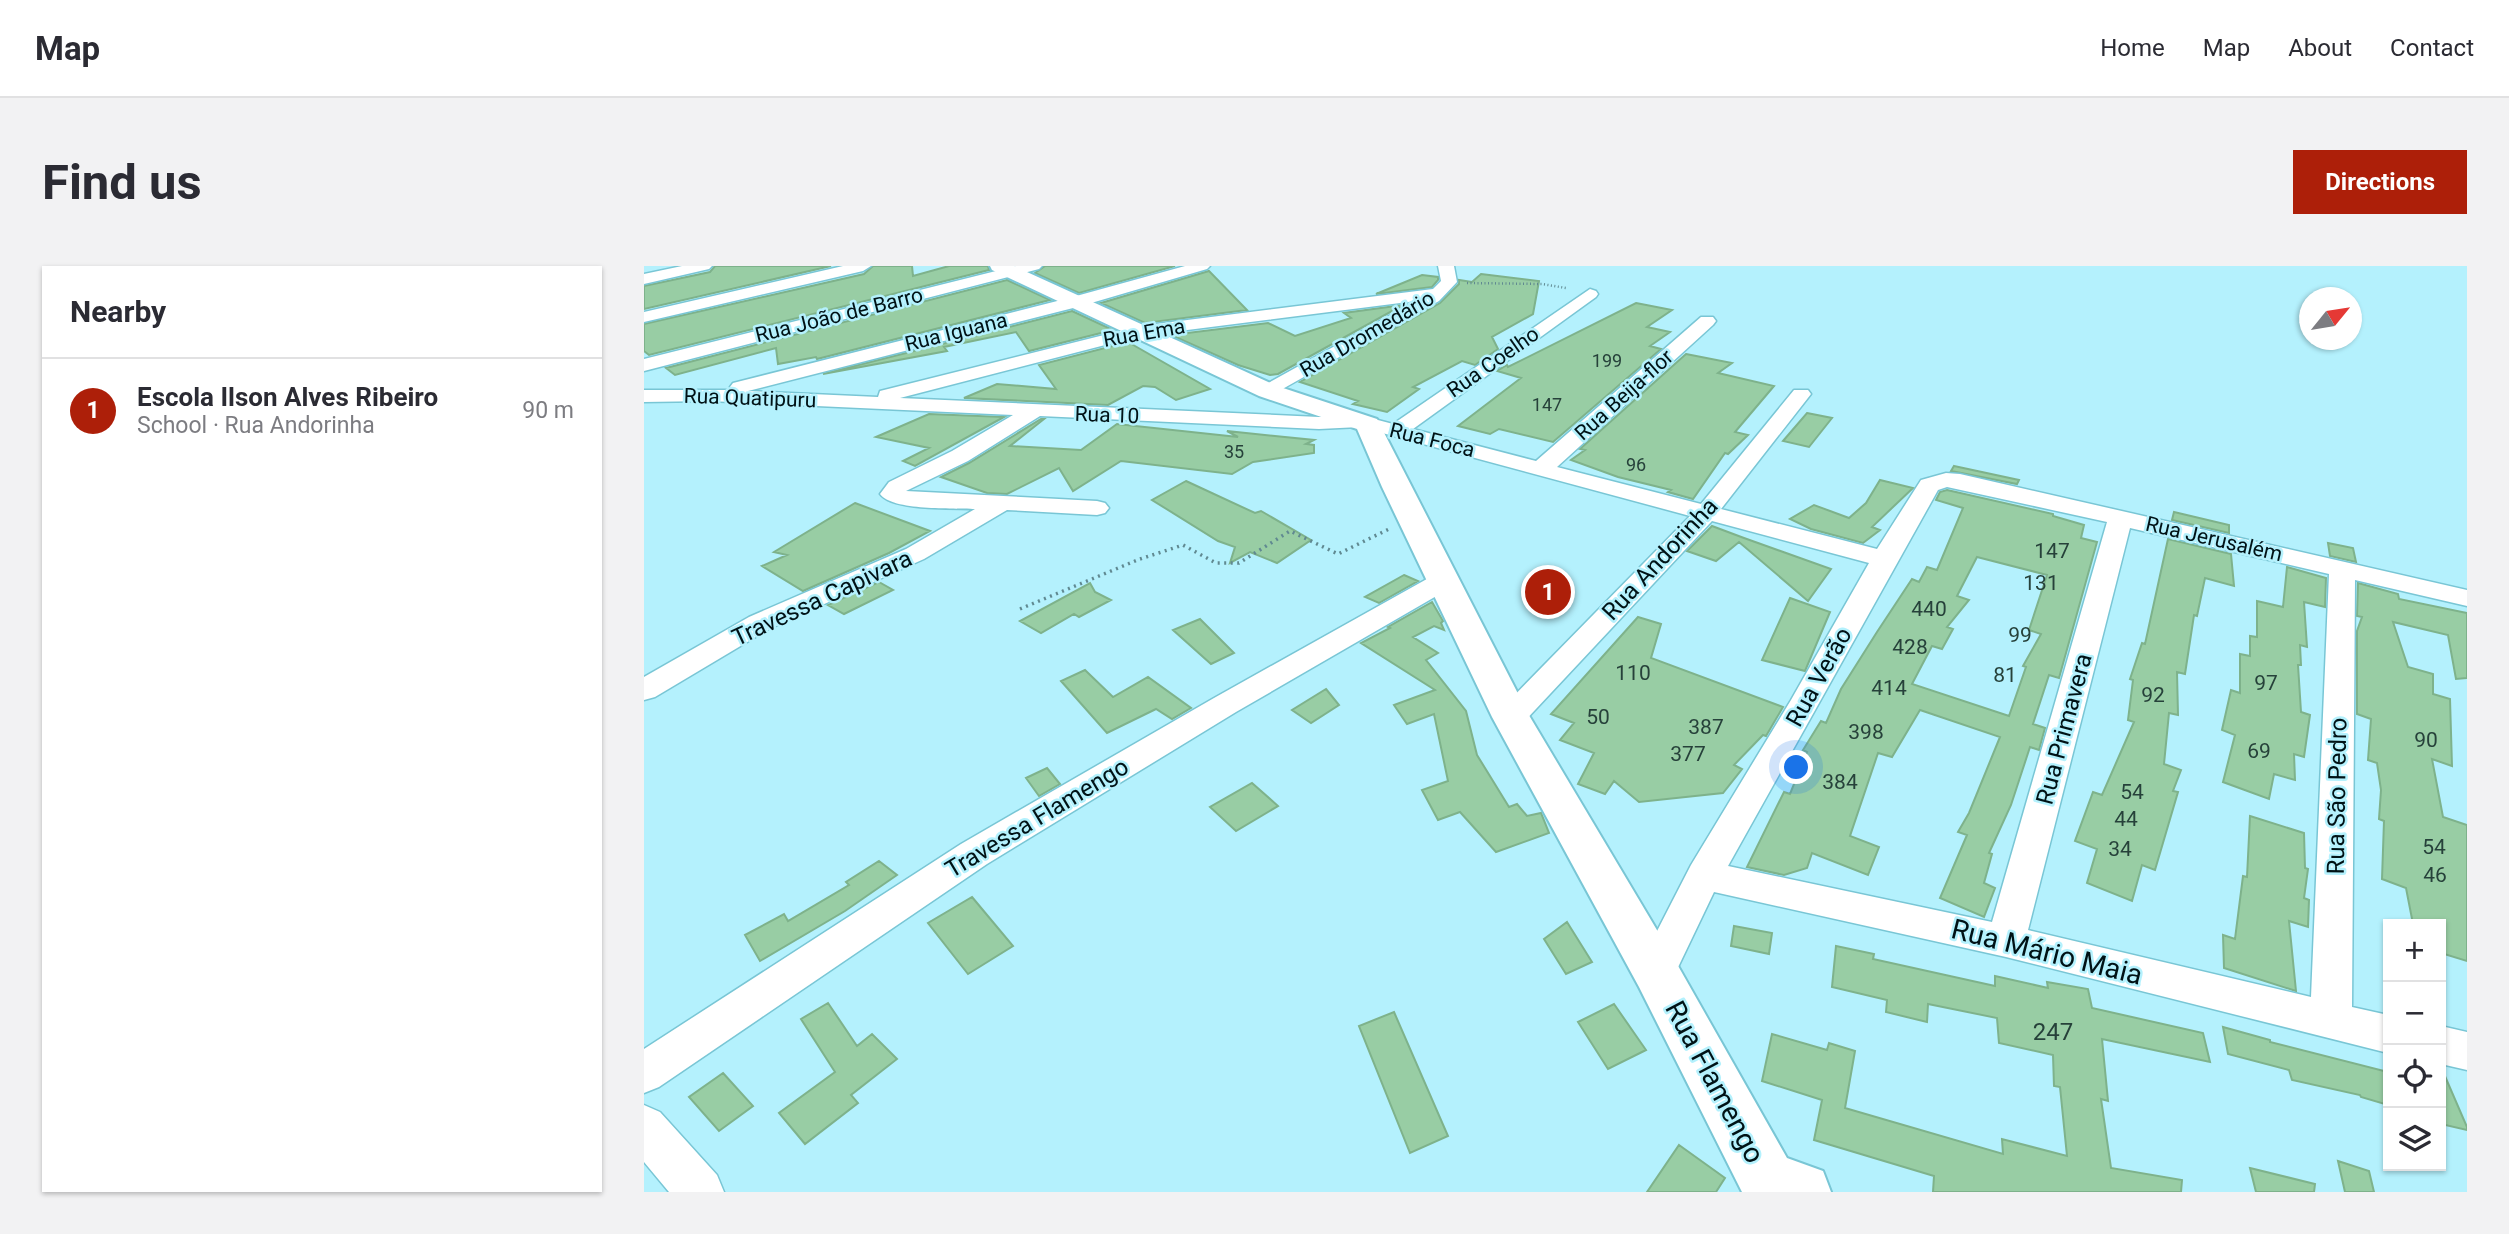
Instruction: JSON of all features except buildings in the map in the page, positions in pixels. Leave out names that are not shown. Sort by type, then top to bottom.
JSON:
[{"type":"street","points":[[644,279],[704,266]]},
{"type":"street","points":[[644,317],[863,266]]},
{"type":"street","name":"Rua João de Barro","points":[[644,365],[1005,269],[1034,266]]},
{"type":"street","name":"Rua Iguana","points":[[709,395],[1075,302],[1202,266]]},
{"type":"street","name":"Rua Foca","points":[[1005,269],[1268,391],[1375,425],[1884,559]]},
{"type":"street","name":"Rua Ema","points":[[856,403],[1140,331],[1444,280]]},
{"type":"street","name":"Rua Dromedário","points":[[1268,391],[1408,314],[1444,280]]},
{"type":"street","name":"Rua Coelho","points":[[1375,425],[1583,298]]},
{"type":"street","name":"Rua Beija-flor","points":[[1541,468],[1707,321]]},
{"type":"street","name":"Rua Andorinha","points":[[1511,717],[1705,514],[1801,394]]},
{"type":"street","name":"Rua Quatipuru","points":[[644,396],[709,395],[856,403]]},
{"type":"street","name":"Rua 10","points":[[856,403],[1375,425]]},
{"type":"street","points":[[1033,412],[960,456],[897,487],[892,494],[901,498],[999,505],[1097,508]]},
{"type":"street","name":"Rua Flamengo","points":[[1375,425],[1373,440],[1511,717],[1781,1189]]},
{"type":"street","name":"Rua Verão","points":[[1656,972],[1704,875],[1929,485],[1946,480],[1960,481]]},
{"type":"street","name":"Rua Jerusalém","points":[[1960,481],[2467,598]]},
{"type":"street","name":"Travessa Capivara","points":[[644,690],[759,624],[915,554],[999,505]]},
{"type":"street","name":"Rua Primavera","points":[[2006,941],[2121,517]]},
{"type":"street","name":"Rua São Pedro","points":[[2331,1022],[2342,569]]},
{"type":"street","name":"Travessa Flamengo","points":[[644,1073],[974,854],[1225,705],[1443,581]]},
{"type":"street","name":"Rua Mário Maia","points":[[1704,875],[2006,941],[2383,1033]]},
{"type":"street","points":[[2446,1046],[2467,1051]]},
{"type":"street","points":[[644,1127],[700,1192]]},
{"type":"path","points":[[1444,280],[1542,284],[1578,290],[1583,298]]},
{"type":"path","points":[[1020,609],[1140,559],[1183,545],[1216,563],[1239,563],[1290,531],[1338,554],[1412,518]]},
{"type":"place","name":"Escola Ilson Alves Ribeiro","points":[[1548,592]]}]
